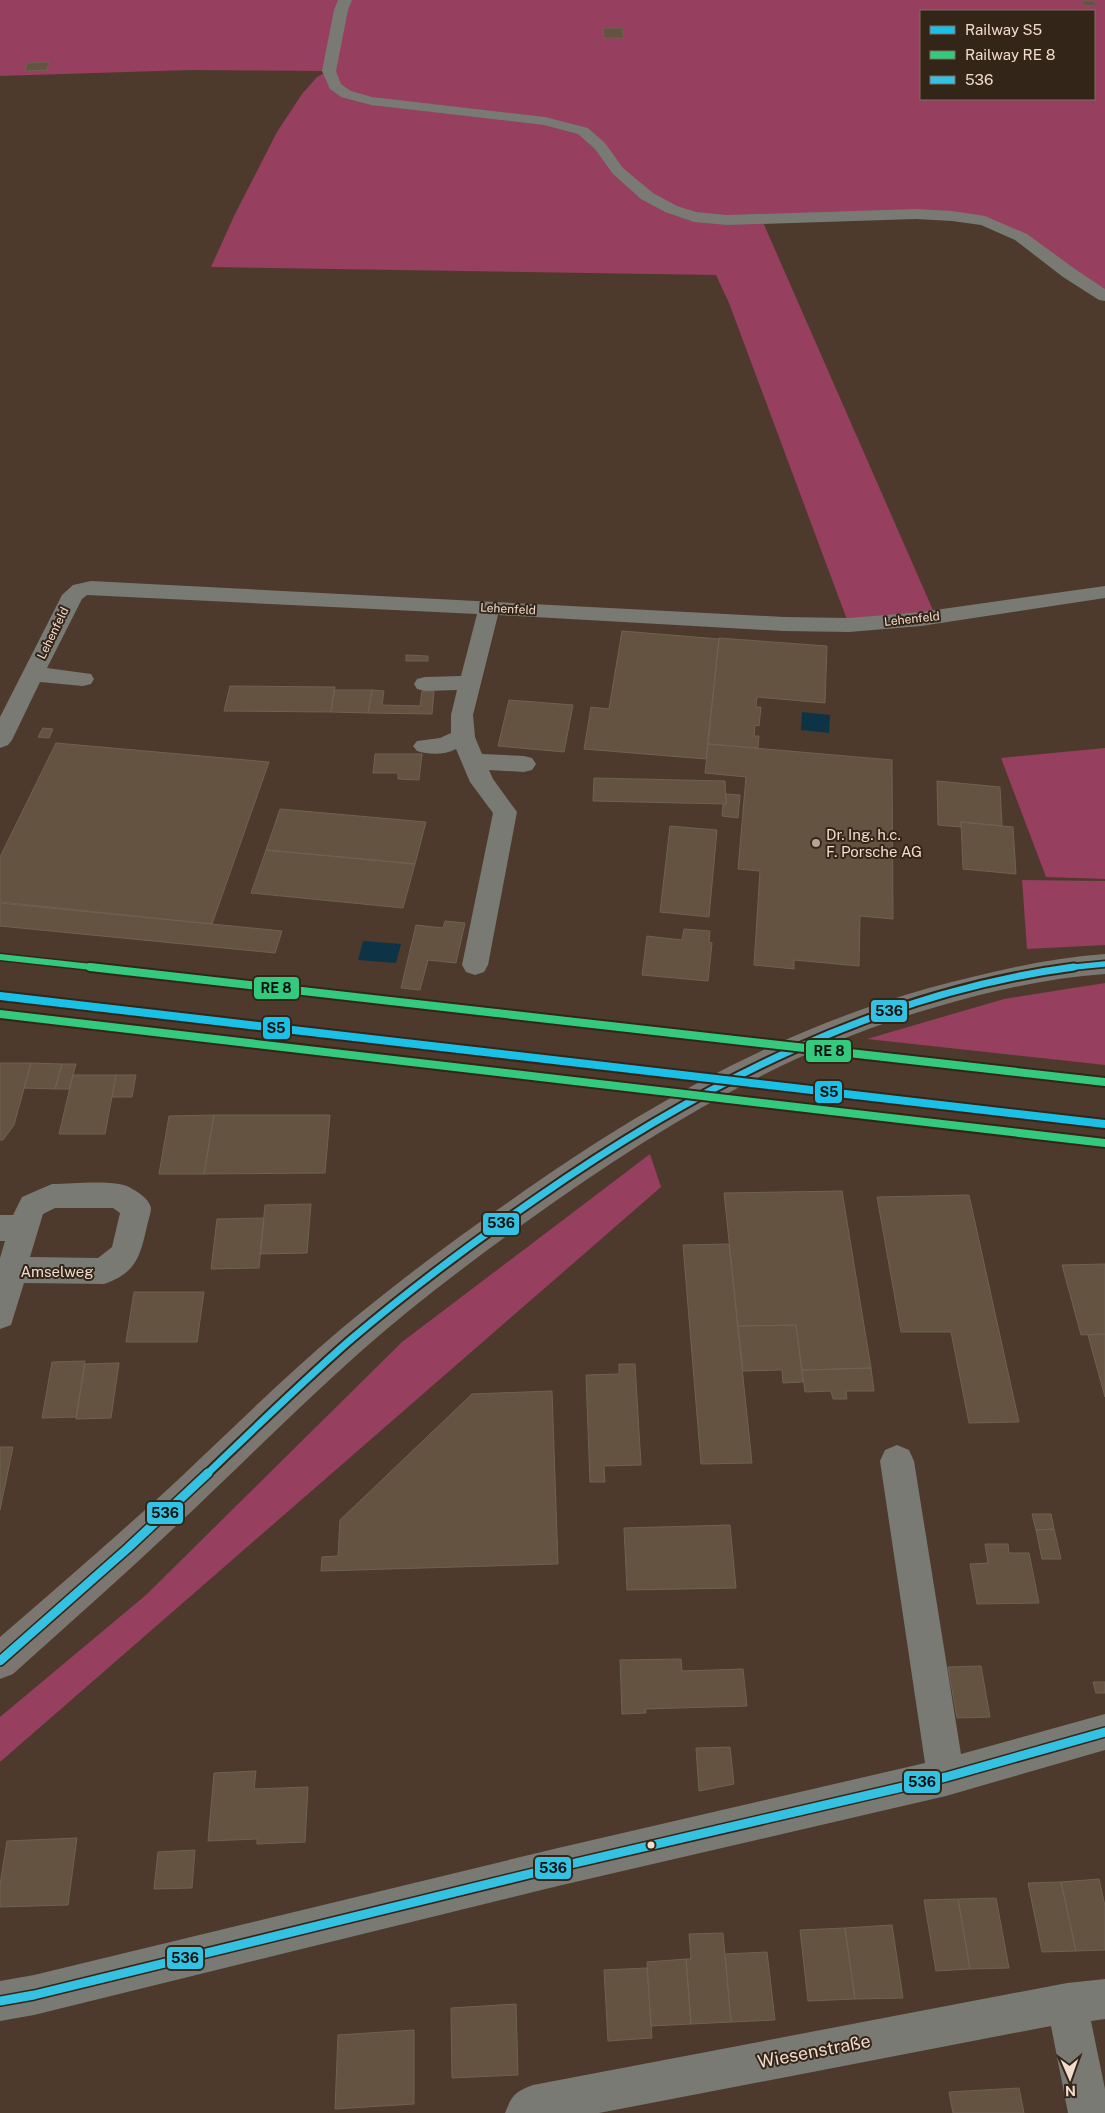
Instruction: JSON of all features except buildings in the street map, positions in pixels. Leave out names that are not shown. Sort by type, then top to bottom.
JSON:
[{"type":"main road","points":[[0,1661],[143,1534],[356,1336],[458,1254],[543,1192],[643,1125],[766,1059],[882,1012],[928,997],[997,980],[1105,964]]},
{"type":"street","points":[[345,0],[340,10],[329,71],[335,86],[346,94],[371,101],[545,120],[583,131],[600,146],[618,171],[639,190],[671,210],[694,217],[736,220],[916,214],[952,216],[985,221],[1021,237],[1068,273],[1105,296]]},
{"type":"street","name":"Lehenfeld","points":[[0,740],[73,595],[80,590],[91,587],[489,608],[852,634],[921,619],[1105,592]]},
{"type":"street","points":[[475,965],[505,812],[482,782],[463,737],[462,715],[489,608]]},
{"type":"street","points":[[33,674],[83,679]]},
{"type":"street","points":[[424,684],[469,683]]},
{"type":"street","points":[[425,746],[443,746],[463,737]]},
{"type":"street","points":[[473,761],[524,764]]},
{"type":"street","name":"Amselweg","points":[[0,1315],[13,1270],[12,1228],[32,1206],[52,1196],[118,1196],[136,1208],[125,1254],[104,1271],[13,1270]]},
{"type":"street","points":[[897,1461],[946,1777]]},
{"type":"street","points":[[0,2001],[34,1995],[558,1867],[946,1777],[1105,1732]]},
{"type":"street","points":[[1086,2001],[1089,2113]]},
{"type":"street","name":"Wiesenstraße","points":[[526,2113],[533,2106],[584,2095],[1086,2001]]},
{"type":"shaded area","points":[[0,0],[1105,0],[1105,296],[1021,237],[952,216],[762,220],[936,617],[849,625],[729,303],[716,275],[211,267],[235,214],[277,132],[302,94],[317,77],[328,71],[191,70],[0,76]]},
{"type":"shaded area","points":[[1105,748],[1105,879],[1046,877],[1001,758]]},
{"type":"shaded area","points":[[1022,880],[1105,881],[1105,945],[1027,949]]},
{"type":"shaded area","points":[[1105,983],[1105,1065],[867,1039],[1004,999]]},
{"type":"shaded area","points":[[650,1154],[661,1187],[0,1762],[0,1717],[146,1595],[402,1342]]},
{"type":"water","points":[[802,712],[830,715],[829,733],[801,730]]},
{"type":"water","points":[[363,941],[401,944],[396,963],[358,960]]},
{"type":"rail line","name":"S5","points":[[0,996],[1105,1124]]},
{"type":"transit line","points":[[0,957],[1105,1082]]},
{"type":"transit line","name":"536","points":[[0,1661],[128,1548],[305,1381],[371,1323],[498,1225],[617,1144],[667,1114],[770,1059],[878,1015],[934,997],[998,981],[1041,972],[1105,964]]},
{"type":"transit line","points":[[0,1014],[1105,1143]]},
{"type":"transit line","name":"536","points":[[0,2001],[34,1995],[558,1867],[946,1777],[1105,1732]]},
{"type":"place","name":"Dr. Ing. h.c. F. Porsche AG","points":[[816,843]]}]
